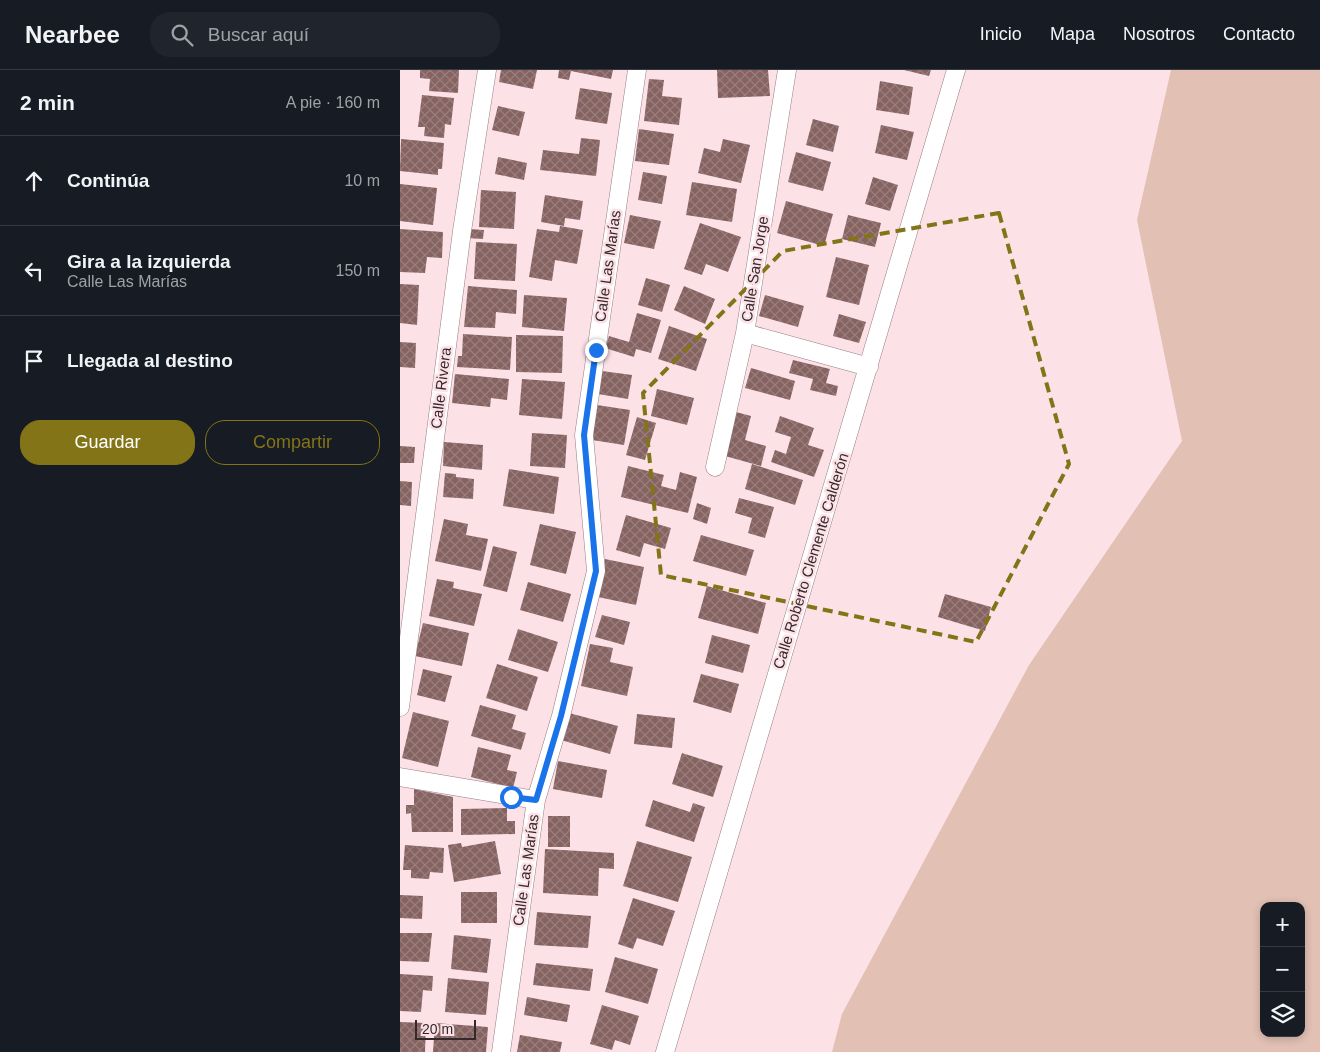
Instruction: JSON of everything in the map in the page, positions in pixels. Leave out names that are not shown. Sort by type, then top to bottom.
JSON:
[{"type":"street","name":"Calle Rivera","points":[[400,707],[462,231],[487,70]]},
{"type":"street","name":"Calle Las Marías","points":[[501,1052],[536,800],[561,716],[596,571],[584,435],[637,70]]},
{"type":"street","name":"Calle San Jorge","points":[[715,467],[745,333],[787,70]]},
{"type":"street","name":"Calle Roberto Clemente Calderón","points":[[666,1052],[956,70]]},
{"type":"street","points":[[745,333],[869,368]]},
{"type":"street","points":[[400,777],[536,800]]},
{"type":"highlighted area","points":[[999,213],[1069,464],[976,642],[661,575],[643,393],[783,251]]},
{"type":"shaded area","points":[[1171,70],[1320,70],[1320,1052],[832,1052],[842,1014],[1029,665],[1182,441],[1137,220]]},
{"type":"building","points":[[420,70],[459,70],[458,93],[429,91],[430,79],[420,78]]},
{"type":"building","points":[[501,70],[537,70],[533,89],[499,82]]},
{"type":"building","points":[[559,70],[613,70],[611,79],[571,71],[569,80],[558,78]]},
{"type":"building","points":[[717,70],[768,70],[770,96],[718,98]]},
{"type":"building","points":[[904,70],[931,70],[929,76]]},
{"type":"building","points":[[649,79],[664,80],[662,96],[682,98],[679,125],[644,121]]},
{"type":"building","points":[[880,81],[913,87],[909,115],[876,110]]},
{"type":"building","points":[[580,88],[612,93],[607,124],[575,119]]},
{"type":"building","points":[[422,95],[454,98],[451,125],[445,124],[444,138],[424,136],[425,127],[418,127]]},
{"type":"building","points":[[498,106],[525,112],[519,136],[492,130]]},
{"type":"building","points":[[813,119],[839,126],[833,152],[806,145]]},
{"type":"building","points":[[881,125],[914,132],[907,160],[875,153]]},
{"type":"building","points":[[639,129],[674,134],[669,165],[635,161]]},
{"type":"building","points":[[581,138],[600,140],[596,176],[540,170],[543,150],[579,154]]},
{"type":"building","points":[[401,139],[444,143],[442,169],[438,169],[438,175],[400,171]]},
{"type":"building","points":[[723,139],[750,145],[741,183],[698,173],[704,148],[720,152]]},
{"type":"building","points":[[796,152],[831,162],[823,191],[788,182]]},
{"type":"building","points":[[498,157],[527,163],[524,180],[495,174]]},
{"type":"building","points":[[643,172],[667,176],[662,204],[638,200]]},
{"type":"building","points":[[873,177],[898,185],[890,211],[865,204]]},
{"type":"building","points":[[692,182],[737,189],[732,222],[686,215]]},
{"type":"building","points":[[400,184],[437,188],[433,225],[400,221]]},
{"type":"building","points":[[481,190],[516,192],[514,229],[479,227]]},
{"type":"building","points":[[545,195],[583,201],[580,220],[565,218],[564,226],[541,222]]},
{"type":"building","points":[[786,201],[833,214],[824,246],[777,233]]},
{"type":"building","points":[[630,215],[661,221],[654,249],[624,243]]},
{"type":"building","points":[[848,215],[881,223],[875,247],[842,239]]},
{"type":"building","points":[[700,223],[741,237],[728,272],[706,264],[702,275],[684,269]]},
{"type":"building","points":[[560,226],[583,230],[577,264],[555,260],[552,281],[529,277],[537,229],[559,232]]},
{"type":"building","points":[[400,229],[443,232],[442,258],[427,257],[425,273],[400,272]]},
{"type":"building","points":[[468,229],[484,230],[483,239],[467,238]]},
{"type":"building","points":[[476,242],[517,244],[515,281],[474,279]]},
{"type":"building","points":[[836,257],[869,265],[859,305],[826,297]]},
{"type":"building","points":[[646,278],[670,285],[662,312],[638,305]]},
{"type":"building","points":[[400,284],[419,285],[417,325],[400,323]]},
{"type":"building","points":[[468,286],[517,290],[516,314],[496,312],[495,328],[464,327]]},
{"type":"building","points":[[684,286],[715,299],[705,324],[674,310]]},
{"type":"building","points":[[524,295],[567,298],[564,331],[522,327]]},
{"type":"building","points":[[765,295],[804,306],[798,327],[759,316]]},
{"type":"building","points":[[637,313],[661,320],[651,353],[636,349],[634,357],[605,348],[609,336],[629,342]]},
{"type":"building","points":[[839,314],[866,322],[859,343],[833,336]]},
{"type":"building","points":[[669,326],[707,339],[696,371],[658,359]]},
{"type":"building","points":[[463,334],[512,337],[510,370],[457,367],[458,356],[462,356]]},
{"type":"building","points":[[516,335],[563,336],[562,373],[516,372]]},
{"type":"building","points":[[400,342],[416,343],[415,368],[400,367]]},
{"type":"building","points":[[793,360],[830,369],[826,383],[838,386],[836,396],[810,390],[813,379],[789,373]]},
{"type":"building","points":[[751,368],[795,381],[790,400],[745,388]]},
{"type":"building","points":[[602,371],[632,375],[628,399],[598,394]]},
{"type":"building","points":[[455,374],[509,379],[507,400],[491,398],[490,407],[452,403]]},
{"type":"building","points":[[522,379],[565,382],[562,419],[519,415]]},
{"type":"building","points":[[657,389],[694,398],[687,425],[651,416]]},
{"type":"building","points":[[597,405],[630,410],[624,445],[592,440]]},
{"type":"building","points":[[736,412],[751,416],[745,440],[766,446],[761,466],[725,456]]},
{"type":"building","points":[[780,416],[814,428],[808,445],[824,450],[814,477],[771,462],[775,450],[786,454],[791,437],[775,432]]},
{"type":"building","points":[[637,417],[656,423],[645,460],[626,455]]},
{"type":"building","points":[[532,433],[567,435],[565,468],[530,466]]},
{"type":"building","points":[[444,442],[483,445],[482,470],[443,466]]},
{"type":"building","points":[[400,446],[415,447],[414,463],[400,463]]},
{"type":"building","points":[[752,464],[803,480],[795,505],[745,489]]},
{"type":"building","points":[[628,466],[664,475],[661,486],[676,490],[680,472],[697,477],[688,513],[621,497]]},
{"type":"building","points":[[509,469],[559,477],[554,514],[503,506]]},
{"type":"building","points":[[445,473],[456,474],[456,477],[474,479],[473,499],[443,497]]},
{"type":"building","points":[[400,481],[412,482],[411,506],[400,505]]},
{"type":"building","points":[[739,498],[774,507],[765,538],[748,533],[752,518],[735,513]]},
{"type":"building","points":[[697,503],[711,508],[707,524],[693,519]]},
{"type":"building","points":[[626,515],[671,528],[665,549],[644,543],[640,557],[616,550]]},
{"type":"building","points":[[444,519],[468,524],[466,535],[488,539],[481,571],[435,561]]},
{"type":"building","points":[[540,524],[576,532],[566,574],[530,565]]},
{"type":"building","points":[[701,535],[754,550],[746,576],[693,561]]},
{"type":"building","points":[[493,546],[517,552],[507,592],[483,586]]},
{"type":"building","points":[[605,559],[644,567],[636,605],[598,597]]},
{"type":"building","points":[[437,579],[454,582],[453,588],[482,594],[474,626],[429,616]]},
{"type":"building","points":[[528,582],[571,594],[563,622],[520,610]]},
{"type":"building","points":[[707,586],[766,603],[758,634],[698,618]]},
{"type":"building","points":[[945,594],[991,607],[985,631],[938,617]]},
{"type":"building","points":[[602,615],[630,622],[624,645],[595,637]]},
{"type":"building","points":[[423,623],[469,633],[462,666],[415,656]]},
{"type":"building","points":[[518,629],[558,642],[548,672],[508,660]]},
{"type":"building","points":[[712,635],[750,645],[743,673],[705,663]]},
{"type":"building","points":[[590,644],[613,648],[610,662],[633,667],[627,696],[581,686]]},
{"type":"building","points":[[497,664],[538,677],[527,711],[486,698]]},
{"type":"building","points":[[423,669],[452,676],[445,702],[417,695]]},
{"type":"building","points":[[701,674],[739,684],[731,713],[693,702]]},
{"type":"building","points":[[480,705],[516,715],[512,729],[526,733],[521,750],[471,736]]},
{"type":"building","points":[[413,712],[449,721],[438,767],[402,758]]},
{"type":"building","points":[[569,713],[618,726],[610,754],[561,740]]},
{"type":"building","points":[[637,714],[675,718],[672,748],[634,744]]},
{"type":"building","points":[[478,747],[511,755],[507,770],[517,772],[513,788],[471,777]]},
{"type":"building","points":[[682,753],[723,766],[713,797],[672,784]]},
{"type":"building","points":[[558,761],[607,770],[602,798],[553,789]]},
{"type":"building","points":[[414,789],[453,797],[453,832],[412,832],[411,813],[406,814],[406,805],[414,805]]},
{"type":"building","points":[[653,800],[690,812],[693,803],[705,807],[694,842],[645,826]]},
{"type":"building","points":[[507,808],[507,821],[515,821],[515,834],[461,835],[461,809]]},
{"type":"building","points":[[548,816],[570,816],[570,847],[548,847]]},
{"type":"building","points":[[495,841],[501,874],[454,882],[448,845],[461,843],[462,847]]},
{"type":"building","points":[[637,841],[692,857],[678,902],[623,886]]},
{"type":"building","points":[[405,845],[444,848],[443,873],[430,872],[429,879],[411,878],[411,870],[403,870]]},
{"type":"building","points":[[545,849],[614,853],[614,869],[599,868],[598,896],[543,893]]},
{"type":"building","points":[[461,892],[497,892],[497,923],[461,923]]},
{"type":"building","points":[[400,895],[423,896],[422,919],[400,918]]},
{"type":"building","points":[[633,898],[675,911],[663,946],[637,938],[633,949],[618,944]]},
{"type":"building","points":[[537,912],[591,916],[588,948],[534,945]]},
{"type":"building","points":[[400,933],[432,933],[429,962],[400,961]]},
{"type":"building","points":[[454,935],[491,939],[487,973],[451,969]]},
{"type":"building","points":[[615,957],[658,969],[648,1004],[605,992]]},
{"type":"building","points":[[536,963],[593,969],[590,991],[533,985]]},
{"type":"building","points":[[400,974],[433,976],[432,991],[423,990],[421,1012],[400,1011]]},
{"type":"building","points":[[448,978],[489,982],[486,1015],[445,1012]]},
{"type":"building","points":[[527,997],[570,1005],[567,1022],[524,1015]]},
{"type":"building","points":[[602,1005],[639,1016],[630,1045],[615,1040],[612,1050],[590,1044]]},
{"type":"building","points":[[400,1022],[426,1023],[425,1052],[400,1052]]},
{"type":"building","points":[[435,1023],[488,1027],[486,1052],[433,1052]]},
{"type":"building","points":[[520,1035],[562,1042],[560,1052],[517,1052]]},
{"type":"route","points":[[511,797],[536,800],[561,716],[596,571],[584,435],[596,350]]}]
